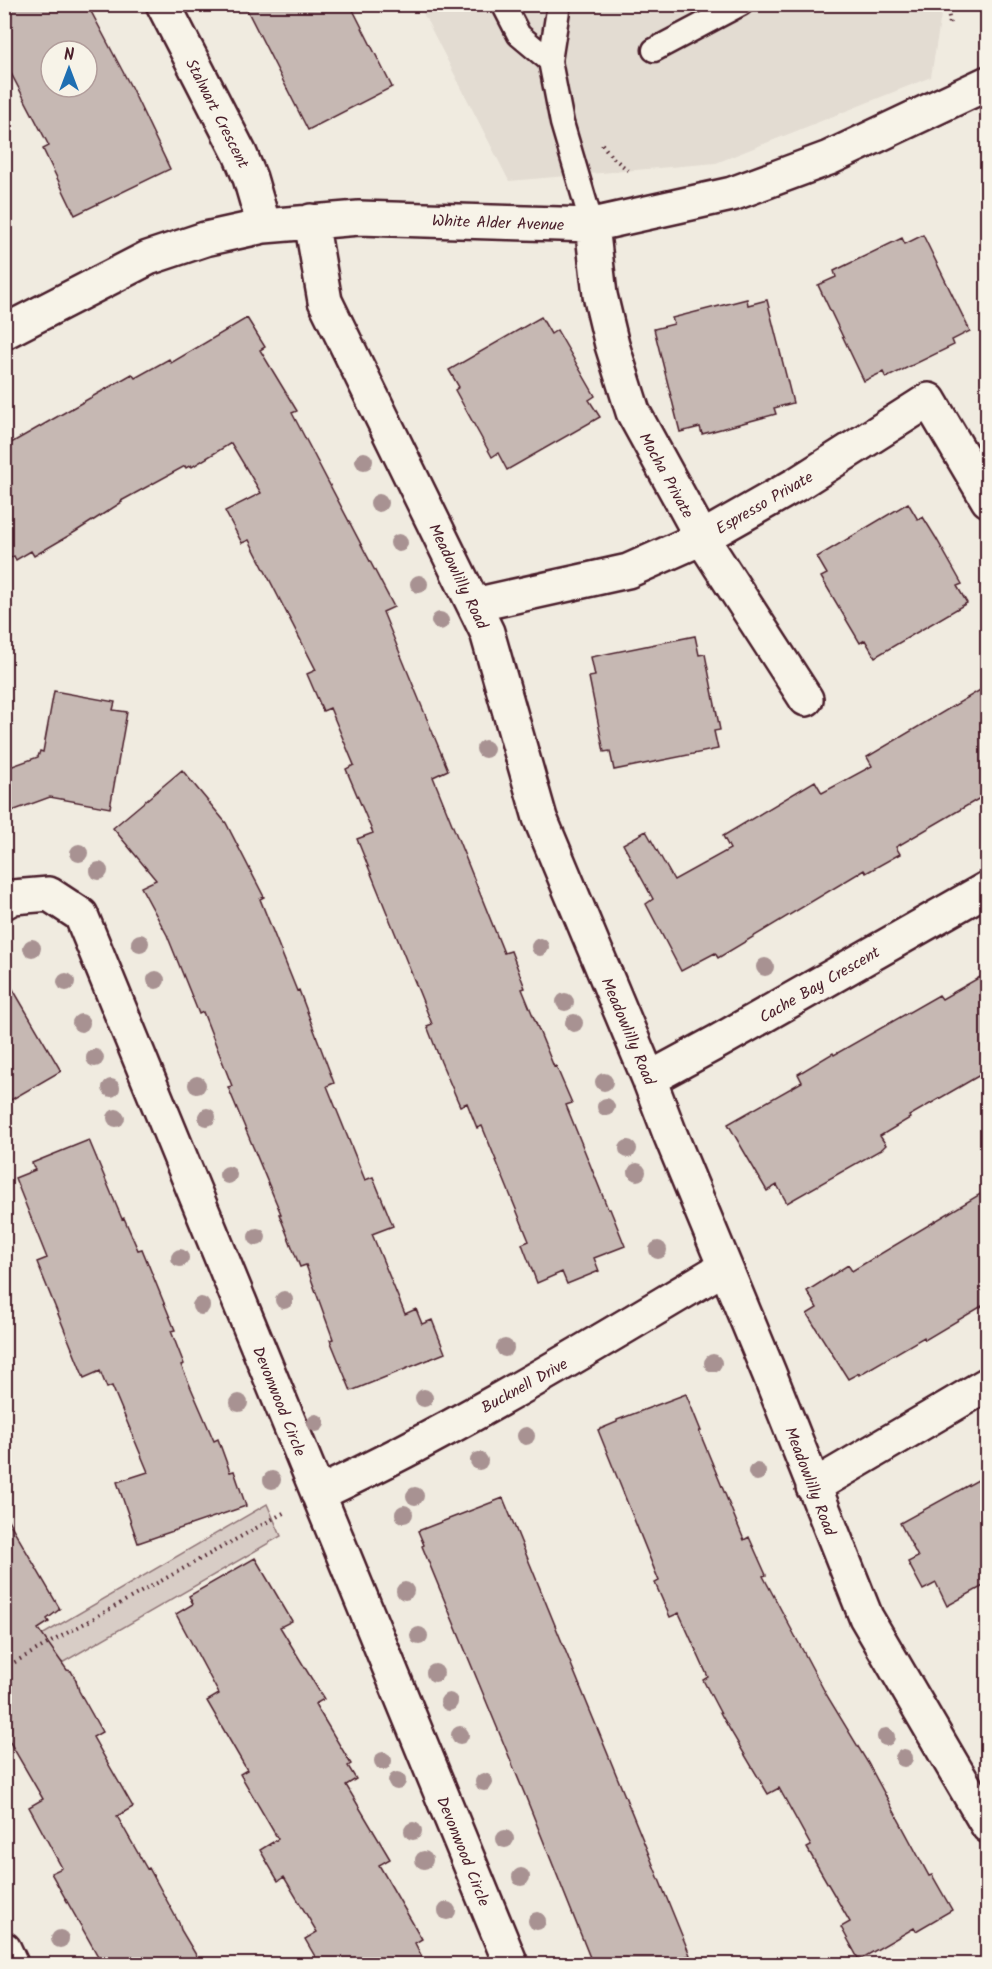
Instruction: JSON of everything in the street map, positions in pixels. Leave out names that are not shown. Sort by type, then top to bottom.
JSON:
[{"type":"street","name":"Stalwart Crescent","points":[[163,4],[240,154],[250,178],[264,226]]},
{"type":"street","name":"White Alder Avenue","points":[[4,332],[148,258],[205,239],[264,226],[359,218],[592,225],[732,194],[829,158],[987,82]]},
{"type":"street","name":"Meadowlilly Road","points":[[311,221],[325,302],[487,632],[540,818],[649,1078],[866,1617],[987,1826]]},
{"type":"street","name":"Mocha Private","points":[[592,225],[600,295],[612,345],[633,412],[702,538],[806,699]]},
{"type":"street","name":"Espresso Private","points":[[474,605],[628,571],[702,538],[797,484],[928,400],[987,500]]},
{"type":"street","name":"Cache Bay Crescent","points":[[649,1078],[719,1041],[987,888]]},
{"type":"street","name":"Devonwood Circle","points":[[4,902],[13,897],[49,894],[81,915],[511,1965]]},
{"type":"street","name":"Bucknell Drive","points":[[318,1494],[374,1468],[542,1376],[725,1267]]},
{"type":"street","points":[[813,1487],[987,1384]]},
{"type":"street","points":[[4,1949],[10,1965]]},
{"type":"lane","points":[[503,4],[519,35],[550,62]]},
{"type":"lane","points":[[559,4],[550,62],[562,123],[592,225]]},
{"type":"lane","points":[[654,50],[741,4]]},
{"type":"path","points":[[947,4],[950,25]]},
{"type":"path","points":[[4,1668],[318,1494]]},
{"type":"shaded area","points":[[937,4],[941,15],[931,77],[716,163],[509,181],[419,5]]},
{"type":"shaded area","points":[[267,1504],[281,1536],[5,1696],[4,1657]]},
{"type":"building","points":[[4,4],[87,4],[131,87],[170,169],[75,215],[43,149],[49,146],[4,60]]},
{"type":"building","points":[[244,4],[350,4],[392,87],[308,130]]},
{"type":"building","points":[[923,235],[970,331],[952,340],[954,345],[886,378],[883,372],[864,381],[818,285],[836,277],[834,271],[902,238],[905,244]]},
{"type":"building","points":[[747,299],[748,305],[767,300],[793,403],[774,408],[776,414],[702,434],[700,427],[680,432],[654,329],[674,324],[672,318]]},
{"type":"building","points":[[541,317],[551,334],[557,330],[595,396],[589,400],[600,417],[507,470],[498,453],[492,457],[455,390],[459,387],[449,370]]},
{"type":"building","points":[[247,318],[265,347],[260,350],[297,411],[292,413],[394,607],[383,612],[448,770],[433,777],[504,953],[511,951],[525,988],[522,989],[554,1067],[556,1066],[572,1103],[566,1105],[625,1246],[594,1258],[599,1271],[567,1284],[562,1272],[537,1283],[522,1244],[529,1241],[482,1126],[477,1128],[467,1103],[460,1106],[441,1062],[427,1026],[432,1024],[357,839],[373,833],[346,769],[354,765],[330,708],[323,711],[307,674],[316,670],[249,540],[242,543],[225,511],[261,493],[231,443],[192,467],[191,465],[186,468],[185,466],[121,501],[34,556],[31,551],[16,560],[14,556],[4,561],[4,447],[132,374],[135,378],[169,359],[171,363]]},
{"type":"building","points":[[908,503],[918,520],[923,517],[936,538],[962,584],[957,586],[967,603],[875,657],[865,640],[860,643],[821,577],[827,574],[817,557]]},
{"type":"building","points":[[695,636],[699,655],[705,654],[720,730],[714,731],[718,749],[614,770],[610,751],[604,752],[589,677],[595,676],[591,657]]},
{"type":"building","points":[[987,686],[987,794],[896,847],[900,854],[866,873],[864,870],[718,958],[715,953],[681,971],[646,904],[653,899],[623,844],[646,831],[674,880],[730,849],[723,836],[815,781],[822,793],[872,766],[867,757]]},
{"type":"building","points":[[54,691],[115,702],[113,710],[127,712],[110,808],[50,797],[4,814],[4,769],[38,757],[40,751],[43,752]]},
{"type":"building","points":[[182,770],[226,823],[264,897],[260,899],[297,991],[299,990],[334,1083],[327,1086],[365,1180],[373,1177],[393,1226],[372,1234],[405,1314],[416,1309],[422,1324],[432,1320],[445,1353],[351,1391],[330,1340],[333,1339],[306,1265],[300,1267],[279,1214],[281,1214],[228,1087],[232,1086],[203,1012],[199,1014],[167,935],[141,887],[156,880],[113,828]]},
{"type":"building","points":[[987,973],[987,1071],[909,1116],[910,1118],[880,1136],[886,1145],[882,1149],[787,1203],[777,1185],[767,1191],[728,1124],[802,1082],[798,1074],[833,1053],[834,1055],[939,995],[942,999]]},
{"type":"building","points":[[4,974],[61,1071],[4,1104]]},
{"type":"building","points":[[89,1140],[122,1219],[124,1218],[138,1250],[142,1249],[175,1330],[171,1331],[184,1364],[181,1365],[214,1441],[218,1439],[230,1472],[234,1471],[246,1506],[138,1543],[117,1482],[148,1472],[112,1386],[107,1388],[100,1371],[84,1378],[37,1262],[47,1258],[15,1178],[35,1170],[32,1163]]},
{"type":"building","points":[[987,1190],[987,1303],[925,1340],[924,1337],[859,1375],[859,1373],[848,1379],[807,1314],[817,1308],[807,1291],[848,1265],[852,1271]]},
{"type":"building","points":[[686,1394],[744,1540],[749,1537],[766,1575],[763,1576],[826,1694],[868,1763],[929,1876],[932,1875],[952,1910],[916,1931],[914,1928],[859,1960],[841,1927],[850,1922],[807,1848],[811,1846],[779,1788],[768,1794],[723,1718],[703,1680],[708,1677],[679,1613],[670,1617],[655,1583],[659,1581],[598,1430],[617,1420]]},
{"type":"building","points":[[987,1475],[987,1584],[947,1606],[936,1583],[923,1590],[908,1562],[918,1557],[900,1523]]},
{"type":"building","points":[[503,1498],[690,1955],[682,1958],[685,1965],[593,1965],[422,1546],[424,1545],[418,1531]]},
{"type":"building","points":[[4,1513],[60,1609],[47,1619],[49,1622],[38,1629],[67,1670],[71,1671],[79,1691],[102,1732],[93,1737],[133,1807],[117,1816],[147,1869],[149,1868],[202,1965],[103,1965],[51,1873],[62,1868],[29,1807],[43,1799],[4,1732]]},
{"type":"building","points":[[255,1558],[292,1621],[280,1627],[324,1699],[315,1704],[351,1764],[348,1766],[356,1779],[346,1785],[390,1859],[379,1865],[422,1939],[415,1943],[426,1965],[320,1965],[305,1939],[317,1932],[284,1877],[278,1881],[260,1850],[278,1839],[240,1774],[247,1770],[207,1701],[219,1694],[176,1614],[193,1604],[189,1596]]}]
